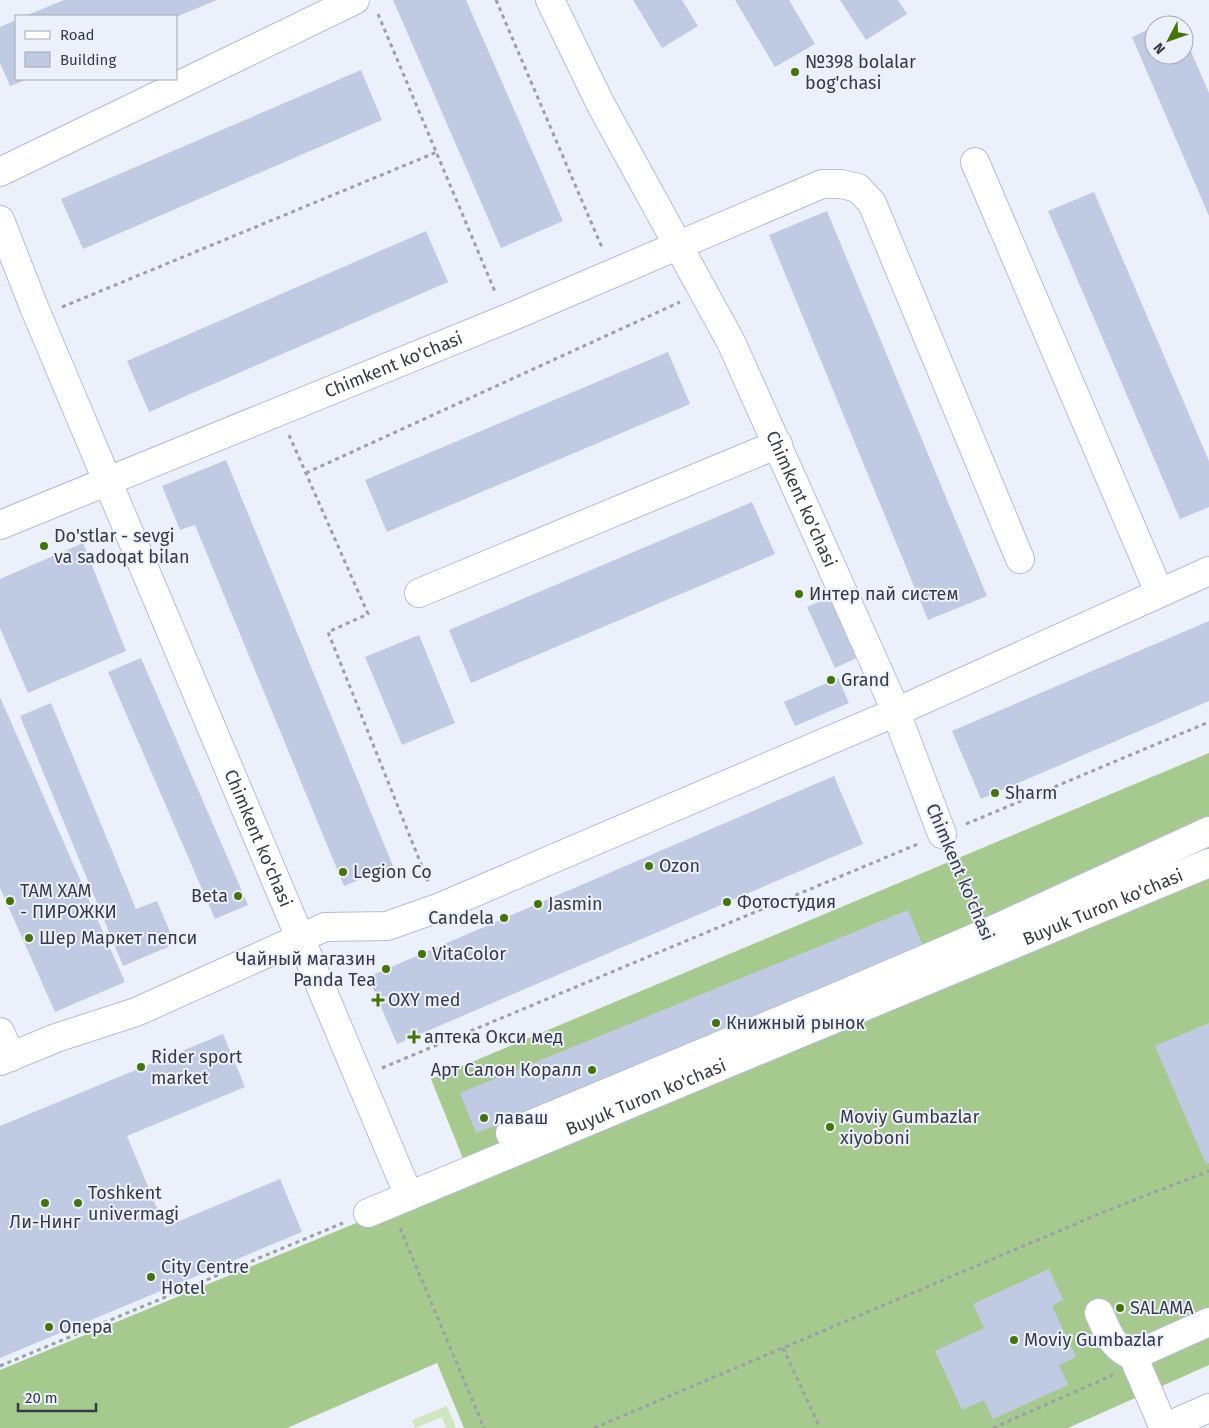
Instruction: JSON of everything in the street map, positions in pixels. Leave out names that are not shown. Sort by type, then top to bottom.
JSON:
[{"type":"street","name":"Chimkent ko'chasi","points":[[550,0],[600,103],[731,342],[896,712],[942,834]]},
{"type":"street","points":[[0,172],[365,4]]},
{"type":"street","points":[[975,162],[1159,592]]},
{"type":"street","points":[[677,245],[822,184],[841,184],[858,188],[872,203],[1020,559]]},
{"type":"street","name":"Chimkent ko'chasi","points":[[0,220],[38,317],[360,1078],[389,1204]]},
{"type":"street","name":"Chimkent ko'chasi","points":[[0,524],[506,319],[677,245]]},
{"type":"street","points":[[419,593],[778,444]]},
{"type":"street","points":[[0,1032],[5,1059],[56,1038],[136,1012],[325,927],[387,926],[438,908],[896,712],[1209,571]]},
{"type":"street","points":[[486,1143],[986,933],[1209,831]]},
{"type":"street","name":"Buyuk Turon ko'chasi","points":[[389,1204],[1209,864]]},
{"type":"street","points":[[1099,1313],[1114,1344],[1135,1360],[1164,1428],[1209,1408]]},
{"type":"street","points":[[1135,1360],[1209,1322]]},
{"type":"path","points":[[496,0],[613,273]]},
{"type":"path","points":[[365,4],[437,152],[506,319]]},
{"type":"path","points":[[38,317],[437,152]]},
{"type":"path","points":[[306,473],[688,299]]},
{"type":"path","points":[[279,412],[368,614],[328,632],[438,908]]},
{"type":"path","points":[[360,1078],[1209,722]]},
{"type":"path","name":"Chimkent ko'chasi","points":[[942,834],[986,933]]},
{"type":"path","points":[[594,1428],[1106,1211],[1209,1171]]},
{"type":"path","points":[[0,1366],[389,1204],[484,1428]]},
{"type":"path","points":[[783,1348],[820,1428]]},
{"type":"path","points":[[992,1428],[1135,1360]]},
{"type":"green space","name":"Moviy Gumbazlar xiyoboni","points":[[1209,753],[1209,1365],[1068,1428],[464,1428],[437,1363],[287,1428],[0,1428],[0,1370],[470,1176],[431,1079]]},
{"type":"green space","points":[[447,1406],[456,1428],[446,1428],[442,1417],[415,1428],[412,1420]]},
{"type":"building","points":[[64,0],[217,0],[178,16],[27,15]]},
{"type":"building","points":[[393,0],[466,0],[563,221],[501,248]]},
{"type":"building","points":[[633,0],[682,0],[698,26],[662,48]]},
{"type":"building","points":[[735,0],[789,0],[815,44],[775,67]]},
{"type":"building","points":[[840,0],[898,0],[907,14],[866,40]]},
{"type":"building","points":[[15,20],[15,80],[25,80],[10,86],[0,63],[0,27]]},
{"type":"building","points":[[1144,32],[1144,65],[1132,37]]},
{"type":"building","points":[[1194,58],[1209,93],[1209,216],[1144,65],[1194,65]]},
{"type":"building","points":[[361,70],[382,120],[83,249],[61,199]]},
{"type":"building","points":[[1094,192],[1209,461],[1209,507],[1180,519],[1048,211]]},
{"type":"building","points":[[827,211],[987,596],[928,620],[769,235]]},
{"type":"building","points":[[426,231],[448,282],[149,412],[127,361]]},
{"type":"building","points":[[668,352],[690,404],[387,532],[365,480]]},
{"type":"building","points":[[226,460],[393,866],[344,886],[195,525],[180,530],[162,486]]},
{"type":"building","points":[[752,502],[775,554],[471,683],[449,630]]},
{"type":"building","points":[[83,543],[126,651],[28,693],[0,628],[0,579]]},
{"type":"building","points":[[832,596],[861,656],[835,668],[807,607]]},
{"type":"building","points":[[1209,621],[1209,701],[981,799],[952,731]]},
{"type":"building","points":[[419,635],[455,723],[402,745],[365,657]]},
{"type":"building","points":[[141,658],[248,905],[215,919],[108,672]]},
{"type":"building","points":[[838,678],[849,703],[795,726],[784,702]]},
{"type":"building","points":[[0,697],[125,982],[55,1012],[0,888]]},
{"type":"building","points":[[51,703],[136,909],[157,901],[175,944],[123,966],[20,716]]},
{"type":"building","points":[[834,776],[863,844],[397,1044],[368,977]]},
{"type":"building","points":[[908,910],[925,951],[476,1133],[460,1093]]},
{"type":"building","points":[[1209,1023],[1209,1163],[1206,1164],[1155,1046]]},
{"type":"building","name":"Toshkent univermagi","points":[[223,1034],[245,1087],[127,1136],[165,1227],[280,1179],[302,1232],[0,1358],[0,1126]]},
{"type":"building","name":"Moviy Gumbazlar","points":[[1049,1269],[1063,1300],[1052,1306],[1076,1357],[1059,1365],[1068,1385],[993,1419],[984,1400],[962,1410],[935,1351],[984,1328],[973,1304]]},
{"type":"place","name":"№398 bolalar bog'chasi","points":[[795,72]]},
{"type":"place","name":"Do'stlar - sevgi va sadoqat bilan","points":[[44,546]]},
{"type":"place","name":"Интер пай систем","points":[[799,594]]},
{"type":"place","name":"Grand","points":[[831,680]]},
{"type":"place","name":"Sharm","points":[[995,793]]},
{"type":"place","name":"Ozon","points":[[649,866]]},
{"type":"place","name":"Legion Co","points":[[343,872]]},
{"type":"place","name":"Beta","points":[[238,896]]},
{"type":"place","name":"ТАМ ХАМ - ПИРОЖКИ","points":[[10,901]]},
{"type":"place","name":"Фотостудия","points":[[727,902]]},
{"type":"place","name":"Jasmin","points":[[538,904]]},
{"type":"place","name":"Candela","points":[[504,918]]},
{"type":"place","name":"Шер Маркет пепси","points":[[29,938]]},
{"type":"place","name":"VitaColor","points":[[422,954]]},
{"type":"place","name":"Чайный магазин Panda Tea","points":[[386,969]]},
{"type":"place","name":"OXY med","points":[[378,1000]]},
{"type":"place","name":"Книжный рынок","points":[[716,1023]]},
{"type":"place","name":"аптека Окси мед","points":[[414,1037]]},
{"type":"place","name":"Rider sport market","points":[[141,1067]]},
{"type":"place","name":"Арт Салон Коралл","points":[[592,1070]]},
{"type":"place","name":"лаваш","points":[[484,1118]]},
{"type":"place","name":"Moviy Gumbazlar xiyoboni","points":[[830,1127]]},
{"type":"place","name":"Ли-Нинг","points":[[45,1203]]},
{"type":"place","name":"Toshkent univermagi","points":[[78,1203]]},
{"type":"place","name":"City Centre Hotel","points":[[151,1277]]},
{"type":"place","name":"SALAMA","points":[[1120,1308]]},
{"type":"place","name":"Опера","points":[[49,1327]]},
{"type":"place","name":"Moviy Gumbazlar","points":[[1014,1340]]}]
